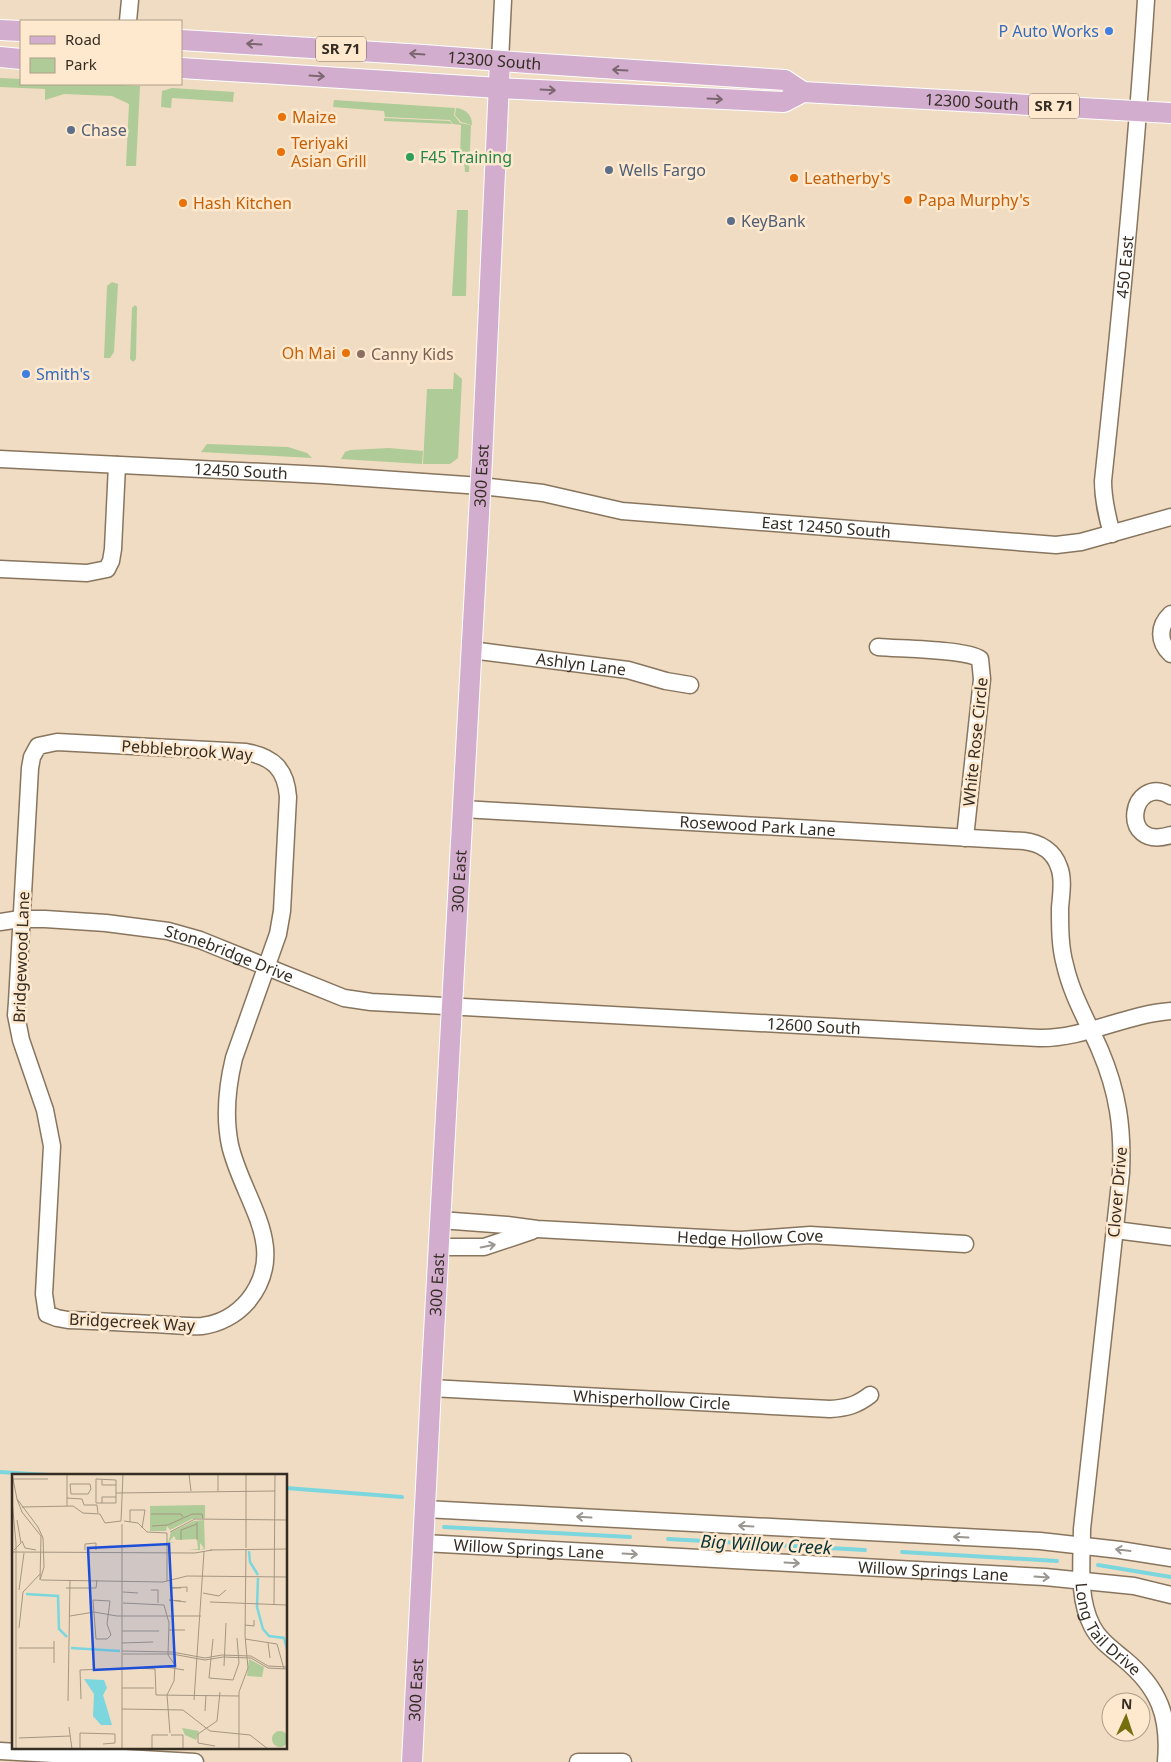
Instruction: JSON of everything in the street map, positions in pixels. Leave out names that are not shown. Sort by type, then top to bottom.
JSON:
[{"type":"main road","points":[[0,30],[20,31]]},
{"type":"main road","name":"12300 South","points":[[182,40],[785,80],[803,92],[1171,113]]},
{"type":"main road","points":[[0,57],[20,59]]},
{"type":"main road","name":"300 East","points":[[412,1762],[481,486],[500,61]]},
{"type":"main road","name":"12300 South","points":[[182,68],[499,88],[784,102],[803,92]]},
{"type":"street","points":[[128,20],[130,0]]},
{"type":"street","name":"300 East","points":[[500,61],[503,0]]},
{"type":"street","name":"450 East","points":[[1112,534],[1103,497],[1103,481],[1138,111],[1146,0]]},
{"type":"street","name":"12450 South","points":[[0,459],[323,475],[481,486]]},
{"type":"street","points":[[0,568],[87,573],[107,569],[111,561],[113,549],[117,465]]},
{"type":"street","name":"East 12450 South","points":[[481,486],[543,493],[622,511],[1056,545],[1080,542],[1171,517]]},
{"type":"street","points":[[1171,614],[1164,620],[1161,636],[1163,644],[1171,654]]},
{"type":"street","name":"White Rose Circle","points":[[878,647],[959,652],[980,659],[982,679],[965,838]]},
{"type":"street","name":"Ashlyn Lane","points":[[471,650],[628,670],[666,681],[690,685]]},
{"type":"street","name":"Pebblebrook Way","points":[[38,746],[57,742],[246,752],[263,756],[278,766],[285,781],[288,797],[282,911],[278,934],[266,966]]},
{"type":"street","name":"Bridgewood Lane","points":[[38,746],[32,756],[30,768],[20,920],[17,1002],[18,1027],[45,1110],[52,1146],[44,1294],[47,1314]]},
{"type":"street","points":[[1171,796],[1158,792],[1146,795],[1137,804],[1134,816],[1138,828],[1147,836],[1159,838],[1171,835]]},
{"type":"street","name":"Rosewood Park Lane","points":[[463,809],[1033,842],[1049,852]]},
{"type":"street","name":"Clover Drive","points":[[1049,852],[1059,867],[1061,877],[1060,928],[1065,965],[1077,1003],[1100,1050],[1108,1072],[1120,1114],[1122,1151],[1083,1517],[1082,1545]]},
{"type":"street","name":"Stonebridge Drive","points":[[0,922],[20,920],[106,923],[168,931],[200,940],[332,994],[371,1002],[453,1007]]},
{"type":"street","name":"Bridgecreek Way","points":[[47,1314],[68,1320],[202,1326],[224,1320],[234,1314],[255,1293],[266,1266],[266,1250],[259,1221],[234,1160],[226,1110],[234,1058],[266,966]]},
{"type":"street","name":"12600 South","points":[[453,1007],[1039,1038],[1057,1038],[1144,1014],[1171,1011]]},
{"type":"street","name":"Hedge Hollow Cove","points":[[440,1220],[537,1229],[741,1240],[810,1235],[965,1244]]},
{"type":"street","name":"Hedge Hollow Cove","points":[[439,1247],[484,1247],[537,1229]]},
{"type":"street","points":[[1115,1230],[1171,1237]]},
{"type":"street","name":"Whisperhollow Circle","points":[[431,1388],[830,1409],[845,1408],[858,1404],[870,1395]]},
{"type":"street","points":[[425,1509],[1031,1541],[1143,1552],[1171,1558]]},
{"type":"street","name":"Willow Springs Lane","points":[[424,1543],[1016,1575],[1134,1586],[1171,1595]]},
{"type":"street","name":"Long Tail Drive","points":[[1082,1545],[1082,1580],[1085,1607],[1092,1626],[1100,1638],[1137,1670],[1150,1685],[1158,1699],[1167,1731],[1166,1762]]},
{"type":"street","points":[[0,1751],[134,1753],[195,1762]]},
{"type":"street","points":[[578,1762],[623,1762]]},
{"type":"green space","points":[[0,78],[20,79],[20,85],[140,86],[136,166],[126,166],[129,104],[112,96],[64,94],[45,100],[45,89],[0,87]]},
{"type":"green space","points":[[172,88],[234,92],[233,102],[172,98],[171,108],[161,107],[162,91]]},
{"type":"green space","points":[[334,100],[455,108],[454,115],[460,123],[471,125],[469,172],[465,172],[464,160],[460,158],[461,125],[453,124],[450,120],[385,117],[384,111],[333,107]]},
{"type":"green space","points":[[456,108],[468,113],[472,125],[461,122],[455,115]]},
{"type":"green space","points":[[384,118],[450,121],[452,124],[384,121]]},
{"type":"green space","points":[[457,210],[468,210],[466,296],[452,296]]},
{"type":"green space","points":[[112,282],[118,284],[114,352],[110,358],[104,358],[107,286]]},
{"type":"green space","points":[[135,305],[137,307],[136,359],[133,362],[130,359],[132,308]]},
{"type":"green space","points":[[454,372],[462,379],[458,458],[450,464],[423,464],[427,389],[453,389]]},
{"type":"green space","points":[[207,444],[288,447],[307,453],[312,458],[201,452]]},
{"type":"green space","points":[[389,448],[423,451],[422,464],[341,459],[345,452],[350,450]]},
{"type":"waterway","name":"Big Willow Creek","points":[[0,1472],[32,1474]]},
{"type":"waterway","name":"Big Willow Creek","points":[[288,1488],[402,1497]]},
{"type":"waterway","name":"Big Willow Creek","points":[[444,1527],[630,1537]]},
{"type":"waterway","name":"Big Willow Creek","points":[[668,1539],[865,1550]]},
{"type":"waterway","name":"Big Willow Creek","points":[[902,1552],[1057,1561]]},
{"type":"waterway","name":"Big Willow Creek","points":[[1098,1565],[1171,1577]]},
{"type":"place","name":"P Auto Works","points":[[1109,31]]},
{"type":"place","name":"Maize","points":[[282,117]]},
{"type":"place","name":"Chase","points":[[71,130]]},
{"type":"place","name":"Teriyaki Asian Grill","points":[[281,152]]},
{"type":"place","name":"F45 Training","points":[[410,157]]},
{"type":"place","name":"Wells Fargo","points":[[609,170]]},
{"type":"place","name":"Leatherby's","points":[[794,178]]},
{"type":"place","name":"Papa Murphy's","points":[[908,200]]},
{"type":"place","name":"Hash Kitchen","points":[[183,203]]},
{"type":"place","name":"KeyBank","points":[[731,221]]},
{"type":"place","name":"Oh Mai","points":[[346,353]]},
{"type":"place","name":"Canny Kids","points":[[361,354]]},
{"type":"place","name":"Smith's","points":[[26,374]]}]
